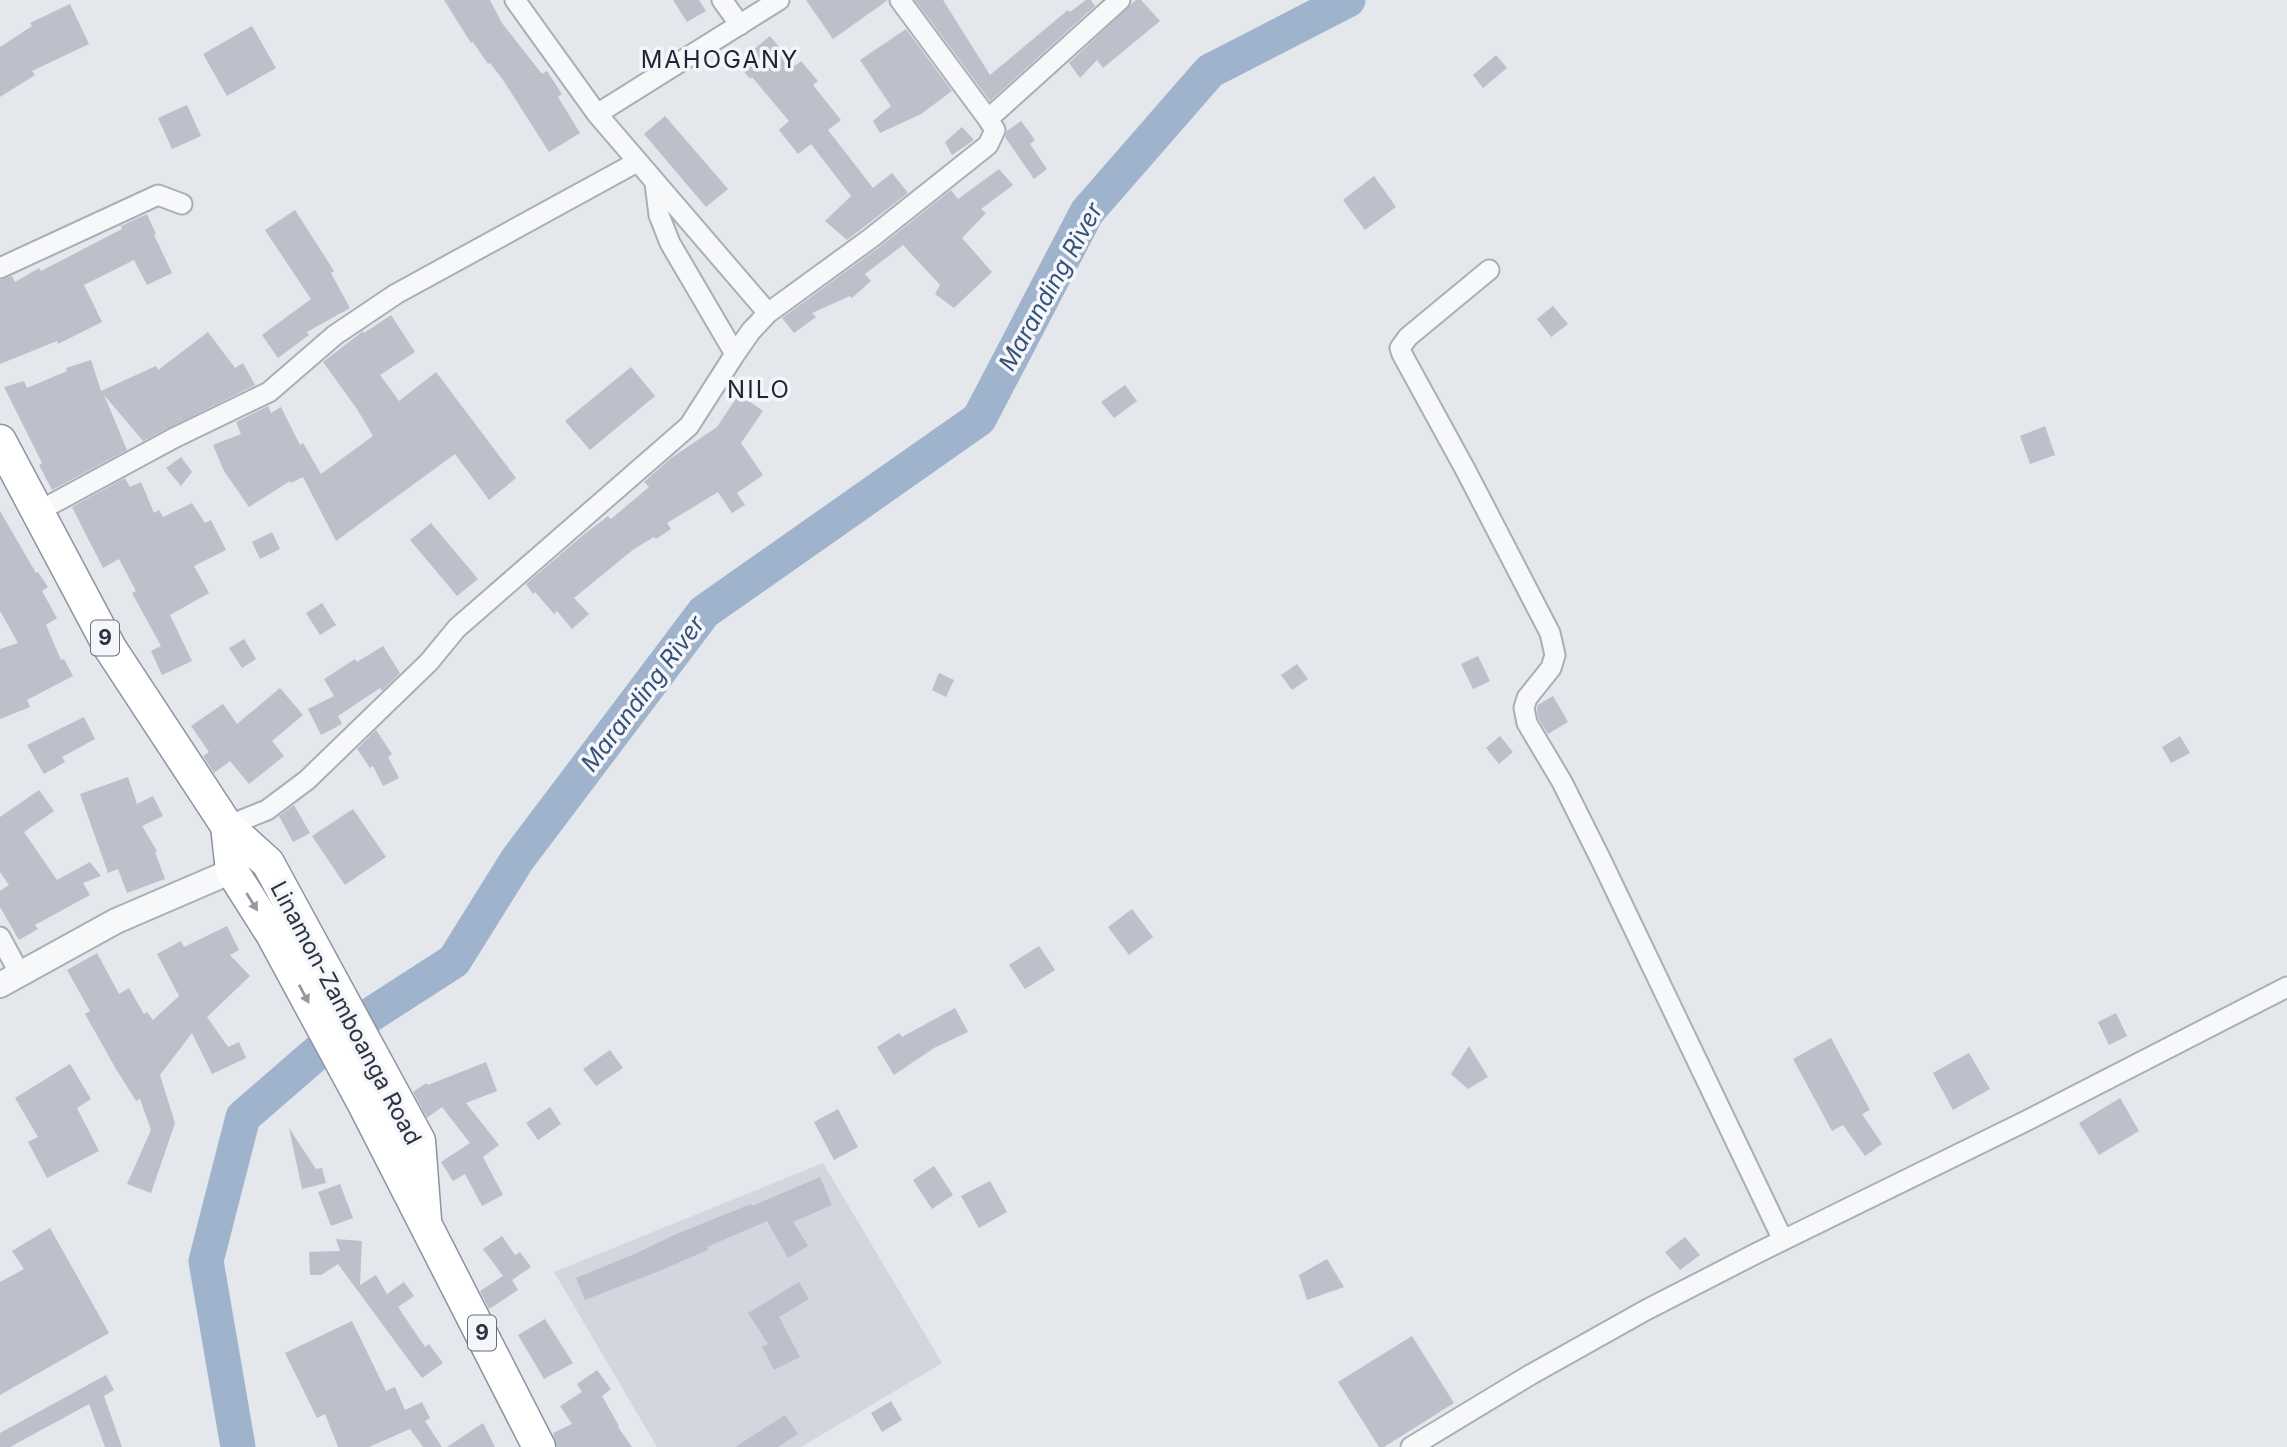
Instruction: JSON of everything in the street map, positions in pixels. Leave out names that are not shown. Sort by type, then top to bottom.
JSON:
[{"type":"highway","name":"Linamon-Zamboanga Road","points":[[0,440],[110,648],[227,826],[268,863],[285,927],[379,1100],[425,1220],[539,1447]]},
{"type":"highway","name":"Linamon-Zamboanga Road","points":[[227,826],[232,871],[285,927]]},
{"type":"street","points":[[515,0],[597,114],[768,313]]},
{"type":"street","points":[[722,0],[740,25]]},
{"type":"street","points":[[597,114],[779,0]]},
{"type":"street","points":[[227,826],[267,810],[307,780],[429,662],[457,628],[689,426],[751,331],[768,313],[871,238],[988,145],[995,130],[900,0]]},
{"type":"street","points":[[988,119],[1120,0]]},
{"type":"street","points":[[37,512],[174,438],[269,392],[335,335],[396,294],[637,162]]},
{"type":"street","points":[[655,183],[659,215],[670,243],[735,354]]},
{"type":"street","points":[[0,268],[158,195],[182,204]]},
{"type":"street","points":[[1489,270],[1408,337],[1401,348],[1402,354],[1550,633],[1555,656],[1551,668],[1527,698],[1524,708],[1527,723],[1562,782],[1783,1240]]},
{"type":"street","points":[[0,937],[10,980],[116,921],[232,871]]},
{"type":"street","points":[[1411,1447],[1530,1375],[1646,1310],[2040,1114],[2287,987]]},
{"type":"shaded area","points":[[823,1163],[942,1363],[801,1447],[657,1447],[554,1272]]},
{"type":"building","points":[[444,0],[490,0],[502,23],[542,74],[547,71],[562,94],[558,97],[580,133],[549,152],[503,80],[473,42],[471,43]]},
{"type":"building","points":[[673,0],[699,0],[706,11],[687,22]]},
{"type":"building","points":[[806,0],[888,0],[833,39]]},
{"type":"building","points":[[915,0],[943,0],[990,75],[1068,10],[1070,12],[1086,0],[1091,0],[1095,6],[990,101]]},
{"type":"building","points":[[1136,0],[1141,0],[1160,21],[1103,68],[1097,60],[1080,78],[1069,63]]},
{"type":"building","points":[[70,4],[89,44],[32,71],[35,75],[0,97],[0,47],[32,26],[30,23]]},
{"type":"building","points":[[252,26],[276,68],[227,96],[203,54]]},
{"type":"building","points":[[906,29],[952,91],[921,114],[880,133],[873,121],[891,106],[860,60]]},
{"type":"building","points":[[770,36],[795,66],[801,61],[818,81],[813,85],[841,120],[828,130],[873,188],[892,173],[908,193],[847,240],[825,221],[851,196],[811,144],[798,154],[779,130],[789,121],[737,63]]},
{"type":"building","points":[[1496,55],[1507,68],[1483,88],[1473,75]]},
{"type":"building","points":[[187,105],[201,136],[172,149],[158,118]]},
{"type":"building","points":[[665,116],[728,189],[706,207],[644,134]]},
{"type":"building","points":[[1021,121],[1035,140],[1030,144],[1047,169],[1034,179],[1005,137],[1007,131]]},
{"type":"building","points":[[962,127],[974,140],[952,155],[945,142]]},
{"type":"building","points":[[999,169],[1013,185],[981,209],[986,213],[962,238],[992,272],[954,308],[935,294],[940,285],[903,245],[865,274],[871,281],[852,298],[850,296],[812,313],[816,317],[794,333],[782,318],[878,248],[951,190],[958,199]]},
{"type":"building","points":[[1374,176],[1396,207],[1365,230],[1343,200]]},
{"type":"building","points":[[295,210],[334,271],[331,273],[350,308],[307,332],[309,335],[278,358],[262,335],[311,299],[265,230]]},
{"type":"building","points":[[147,214],[172,273],[147,285],[134,260],[84,285],[102,322],[58,344],[57,341],[0,364],[0,280],[12,276],[15,282],[39,268],[41,271]]},
{"type":"building","points":[[1553,306],[1568,324],[1551,337],[1537,319]]},
{"type":"building","points":[[391,315],[415,352],[380,375],[399,401],[436,372],[516,478],[489,500],[455,454],[336,541],[303,477],[291,483],[290,481],[249,507],[224,471],[213,445],[241,434],[236,422],[268,406],[271,413],[281,407],[300,445],[303,443],[321,474],[373,436],[323,362],[363,331],[364,333]]},
{"type":"building","points":[[208,332],[235,368],[243,363],[255,385],[143,441],[104,395],[127,450],[52,490],[39,465],[42,463],[4,387],[24,381],[27,388],[67,371],[66,368],[91,360],[101,391],[156,366],[158,370]]},
{"type":"building","points":[[631,367],[655,396],[590,450],[565,421]]},
{"type":"building","points":[[1125,385],[1137,401],[1114,418],[1101,402]]},
{"type":"building","points":[[739,394],[763,411],[741,443],[763,475],[737,493],[745,505],[732,513],[718,492],[667,523],[671,529],[634,549],[574,598],[589,614],[572,629],[557,611],[554,614],[526,584],[582,536],[608,516],[611,519],[649,487],[644,482],[671,458],[717,427]]},
{"type":"building","points":[[2045,426],[2055,455],[2030,464],[2020,436]]},
{"type":"building","points":[[181,457],[192,472],[181,486],[166,468]]},
{"type":"building","points":[[125,478],[130,487],[141,482],[154,513],[159,510],[163,517],[192,503],[205,523],[211,520],[226,550],[194,566],[209,593],[170,615],[192,661],[162,675],[151,651],[161,646],[132,593],[136,591],[119,559],[103,568],[72,507]]},
{"type":"building","points":[[0,511],[36,573],[38,572],[48,587],[42,591],[57,618],[46,625],[61,660],[64,659],[73,676],[27,700],[30,707],[0,719],[0,649],[18,643],[0,611]]},
{"type":"building","points":[[431,523],[478,579],[457,596],[410,540]]},
{"type":"building","points":[[272,532],[280,549],[260,559],[252,542]]},
{"type":"building","points":[[322,603],[336,625],[320,635],[306,613]]},
{"type":"building","points":[[244,639],[256,659],[242,668],[229,648]]},
{"type":"building","points":[[383,646],[400,673],[382,691],[380,688],[338,716],[342,724],[321,735],[308,709],[334,696],[324,679],[355,659],[357,662]]},
{"type":"building","points":[[1478,656],[1490,681],[1473,689],[1461,664]]},
{"type":"building","points":[[1297,664],[1308,679],[1292,690],[1281,675]]},
{"type":"building","points":[[939,673],[954,680],[946,697],[932,690]]},
{"type":"building","points":[[280,688],[303,715],[272,741],[284,756],[249,784],[230,761],[214,773],[203,756],[209,752],[191,726],[223,704],[237,724]]},
{"type":"building","points":[[1553,696],[1568,722],[1548,734],[1538,718],[1537,709],[1538,705]]},
{"type":"building","points":[[84,717],[95,739],[62,757],[65,762],[44,774],[27,745]]},
{"type":"building","points":[[376,730],[392,754],[388,757],[399,778],[383,786],[373,766],[370,768],[357,749]]},
{"type":"building","points":[[1500,736],[1513,752],[1499,764],[1486,748]]},
{"type":"building","points":[[2180,736],[2190,753],[2171,763],[2162,747]]},
{"type":"building","points":[[128,777],[137,804],[153,796],[163,816],[142,826],[157,851],[155,852],[165,879],[127,893],[118,869],[108,873],[80,794]]},
{"type":"building","points":[[39,790],[54,811],[24,832],[57,880],[90,862],[101,876],[83,883],[90,895],[35,925],[38,929],[19,940],[0,907],[0,891],[9,885],[0,872],[0,817]]},
{"type":"building","points":[[294,805],[310,833],[293,842],[279,816]]},
{"type":"building","points":[[353,809],[386,857],[345,885],[312,836]]},
{"type":"building","points":[[1132,909],[1153,937],[1129,955],[1108,927]]},
{"type":"building","points":[[227,926],[239,950],[230,955],[250,976],[207,1017],[228,1047],[239,1042],[246,1058],[212,1074],[192,1033],[160,1075],[175,1123],[151,1193],[127,1184],[151,1130],[140,1099],[136,1101],[116,1069],[85,1014],[90,1011],[67,970],[97,953],[119,994],[129,988],[144,1014],[147,1012],[153,1020],[179,996],[157,954],[181,941],[184,947]]},
{"type":"building","points":[[1039,946],[1055,970],[1025,989],[1009,965]]},
{"type":"building","points":[[955,1008],[968,1032],[934,1048],[894,1075],[877,1047],[899,1033],[902,1037]]},
{"type":"building","points":[[2116,1013],[2127,1036],[2109,1045],[2098,1022]]},
{"type":"building","points":[[1831,1038],[1870,1110],[1862,1114],[1882,1144],[1865,1156],[1843,1125],[1832,1131],[1793,1059]]},
{"type":"building","points":[[1469,1046],[1488,1077],[1468,1089],[1451,1074]]},
{"type":"building","points":[[610,1050],[623,1068],[596,1086],[583,1069]]},
{"type":"building","points":[[1969,1053],[1990,1089],[1953,1110],[1933,1073]]},
{"type":"building","points":[[486,1062],[497,1091],[466,1103],[499,1145],[483,1157],[503,1195],[482,1206],[465,1174],[453,1181],[441,1162],[470,1143],[442,1107],[427,1118],[413,1092],[426,1083],[428,1085]]},
{"type":"building","points":[[70,1064],[91,1099],[77,1108],[99,1151],[47,1178],[28,1142],[38,1137],[15,1098]]},
{"type":"building","points":[[2120,1098],[2139,1131],[2099,1155],[2079,1123]]},
{"type":"building","points":[[550,1107],[561,1124],[538,1140],[526,1123]]},
{"type":"building","points":[[838,1109],[858,1147],[834,1160],[814,1122]]},
{"type":"building","points":[[289,1128],[316,1169],[322,1168],[326,1183],[302,1189]]},
{"type":"building","points":[[934,1166],[953,1195],[932,1209],[913,1180]]},
{"type":"building","points":[[820,1177],[832,1205],[793,1222],[808,1246],[788,1258],[767,1221],[707,1247],[708,1250],[585,1300],[576,1278],[674,1235]]},
{"type":"building","points":[[990,1181],[1007,1212],[979,1228],[961,1196]]},
{"type":"building","points":[[340,1184],[353,1218],[331,1226],[318,1192]]},
{"type":"building","points":[[50,1228],[109,1333],[0,1395],[0,1282],[24,1269],[12,1251]]},
{"type":"building","points":[[502,1236],[515,1255],[520,1252],[531,1267],[512,1280],[518,1290],[489,1309],[480,1291],[503,1276],[483,1249]]},
{"type":"building","points":[[1685,1237],[1700,1255],[1680,1270],[1665,1252]]},
{"type":"building","points":[[336,1239],[362,1241],[360,1285],[376,1275],[387,1294],[404,1282],[414,1296],[398,1307],[425,1347],[429,1344],[443,1363],[422,1378],[338,1264],[321,1275],[310,1275],[309,1252],[340,1251]]},
{"type":"building","points":[[1327,1259],[1344,1287],[1307,1300],[1299,1275]]},
{"type":"building","points":[[799,1282],[809,1299],[779,1317],[800,1357],[774,1370],[762,1347],[768,1344],[748,1313]]},
{"type":"building","points":[[545,1319],[573,1363],[544,1379],[518,1335]]},
{"type":"building","points":[[352,1321],[386,1391],[395,1387],[405,1410],[422,1402],[430,1418],[425,1421],[442,1447],[423,1447],[410,1429],[369,1447],[338,1447],[325,1414],[317,1418],[285,1353]]},
{"type":"building","points":[[1412,1336],[1454,1403],[1384,1447],[1379,1447],[1338,1382]]},
{"type":"building","points":[[597,1370],[611,1389],[602,1396],[632,1447],[557,1447],[553,1433],[572,1424],[560,1406],[582,1392],[577,1384]]},
{"type":"building","points":[[106,1375],[114,1390],[104,1396],[122,1447],[105,1447],[89,1404],[10,1447],[0,1447],[0,1433]]},
{"type":"building","points":[[891,1401],[902,1420],[882,1432],[871,1413]]},
{"type":"building","points":[[785,1415],[798,1434],[778,1447],[735,1447]]},
{"type":"building","points":[[483,1423],[495,1447],[447,1447]]},
{"type":"waterway","name":"Maranding River","points":[[238,1447],[206,1261],[243,1117],[333,1039],[454,961],[517,860],[704,612],[979,419],[1087,212],[1210,71],[1348,0]]},
{"type":"district","name":"MAHOGANY","points":[[720,60]]},
{"type":"district","name":"NILO","points":[[759,390]]}]
